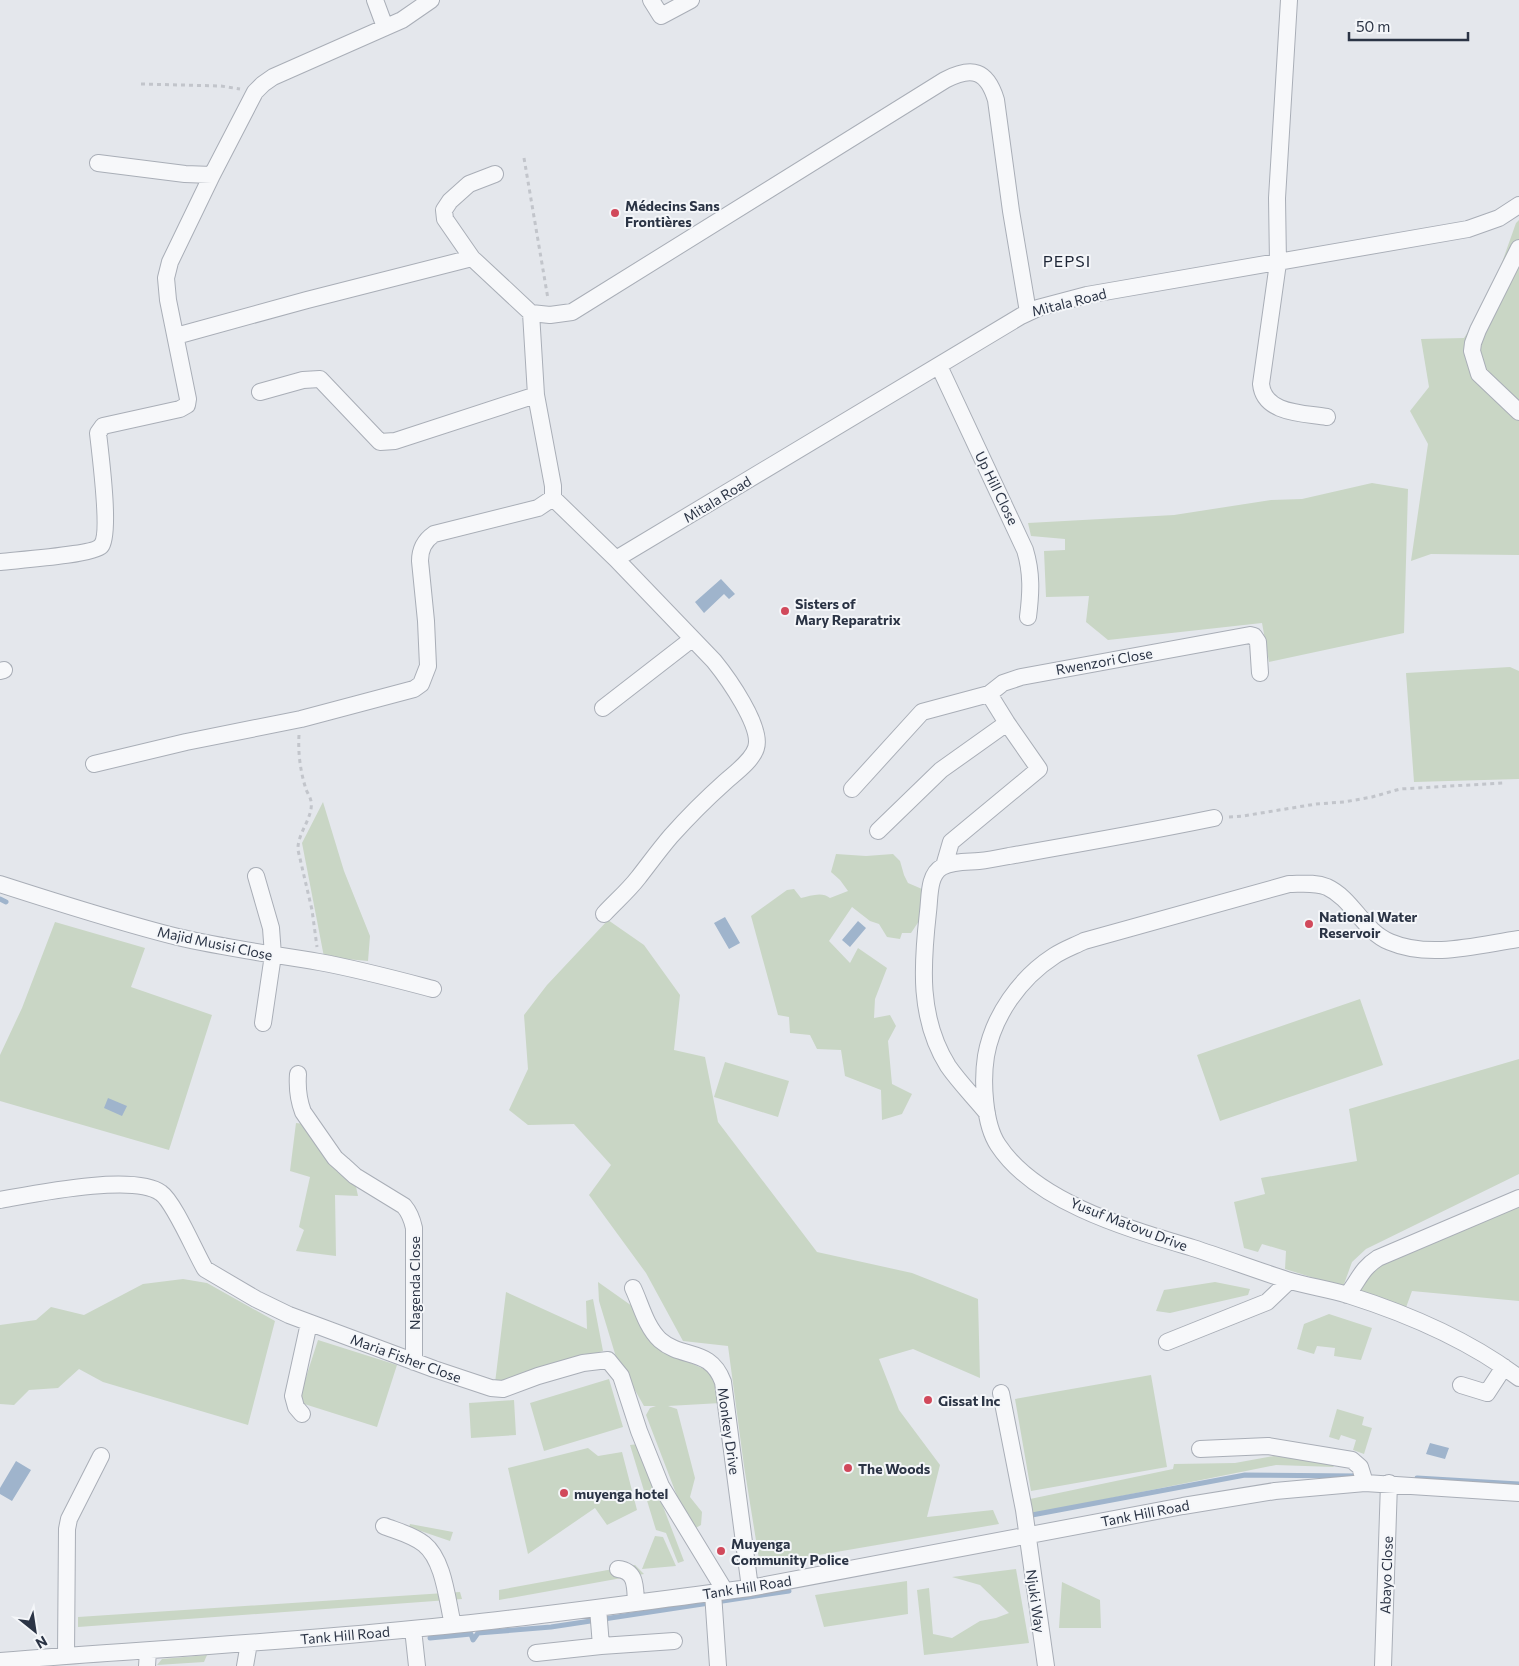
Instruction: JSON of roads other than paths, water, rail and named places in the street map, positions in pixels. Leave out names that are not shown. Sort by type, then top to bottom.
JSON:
[{"type":"street","points":[[375,0],[385,27]]},
{"type":"street","points":[[0,562],[83,552],[100,548],[103,543],[105,510],[99,429],[103,426],[180,409],[187,405],[188,399],[168,300],[166,278],[170,262],[255,92],[273,77],[402,20],[431,0]]},
{"type":"street","points":[[651,0],[661,16],[691,0]]},
{"type":"street","points":[[1289,0],[1277,198],[1278,263],[1261,384],[1262,392],[1266,399],[1281,409],[1327,417]]},
{"type":"street","points":[[495,174],[470,184],[450,201],[444,210],[445,219],[472,258],[531,312],[550,315],[572,312],[945,80],[957,74],[976,72],[986,78],[992,86],[996,100],[1011,211],[1028,312]]},
{"type":"street","points":[[98,163],[185,174],[212,175]]},
{"type":"street","name":"Mitala Road","points":[[616,559],[1028,312],[1038,308],[1087,295],[1468,229],[1499,218],[1519,205]]},
{"type":"street","points":[[1519,248],[1478,330],[1472,351],[1479,374],[1519,412]]},
{"type":"street","points":[[176,336],[472,258]]},
{"type":"street","points":[[531,312],[536,395],[553,486],[553,498],[616,559],[714,661],[727,677],[754,725],[757,736],[756,748],[748,760],[687,819],[652,858],[637,879],[604,914]]},
{"type":"street","name":"Up Hill Close","points":[[939,366],[1026,550],[1030,566],[1031,586],[1028,616]]},
{"type":"street","points":[[260,392],[303,380],[320,379],[380,442],[395,442],[536,395]]},
{"type":"street","points":[[94,764],[186,742],[301,719],[414,689],[421,684],[428,666],[420,561],[420,554],[427,539],[434,534],[538,508],[553,498]]},
{"type":"street","name":"Rwenzori Close","points":[[852,790],[922,712],[989,694],[1003,683],[1021,677],[1246,635],[1254,636],[1258,642],[1260,673]]},
{"type":"street","points":[[603,708],[692,639]]},
{"type":"street","points":[[944,866],[951,842],[1040,769],[989,694]]},
{"type":"street","points":[[878,831],[941,770],[1007,723]]},
{"type":"street","points":[[987,1113],[949,1066],[937,1044],[930,1026],[926,1007],[923,965],[931,887],[937,870],[954,863],[979,861],[1214,818]]},
{"type":"street","points":[[256,876],[271,928],[273,956],[263,1023]]},
{"type":"street","name":"Yusuf Matovu Drive","points":[[1519,939],[1436,951],[1412,949],[1389,942],[1366,926],[1342,898],[1326,887],[1311,883],[1289,884],[1084,941],[1055,955],[1032,973],[1001,1013],[989,1041],[985,1063],[987,1113],[990,1129],[997,1144],[1006,1157],[1027,1176],[1054,1194],[1084,1210],[1148,1234],[1289,1280],[1348,1295],[1429,1325],[1493,1359],[1519,1378]]},
{"type":"street","name":"Majid Musisi Close","points":[[0,884],[178,937],[273,956],[319,962],[433,989]]},
{"type":"street","name":"Nagenda Close","points":[[298,1074],[297,1094],[303,1112],[335,1158],[355,1176],[404,1206],[412,1219],[414,1228],[414,1362]]},
{"type":"street","name":"Maria Fisher Close","points":[[0,1200],[116,1183],[139,1185],[153,1189],[161,1193],[172,1205],[205,1269],[256,1299],[309,1323],[491,1388],[503,1389],[538,1376],[584,1363],[608,1360],[621,1376],[639,1431],[661,1486],[719,1592]]},
{"type":"street","points":[[1348,1295],[1368,1264],[1378,1258],[1519,1198]]},
{"type":"street","points":[[1167,1342],[1267,1302],[1289,1280]]},
{"type":"street","name":"Monkey Drive","points":[[634,1288],[655,1335],[671,1348],[714,1364],[723,1382],[750,1588]]},
{"type":"street","points":[[302,1414],[296,1407],[293,1396],[309,1323]]},
{"type":"street","points":[[1462,1385],[1488,1393],[1504,1367]]},
{"type":"street","name":"Njuki Way","points":[[1001,1393],[1024,1510],[1026,1536],[1046,1666]]},
{"type":"street","points":[[1200,1449],[1268,1446],[1352,1460],[1361,1469],[1365,1483]]},
{"type":"street","points":[[66,1656],[67,1529],[69,1519],[101,1456]]},
{"type":"street","name":"Tank Hill Road","points":[[0,1661],[66,1656],[148,1658],[249,1643],[453,1625],[750,1588],[1275,1490],[1389,1483],[1519,1493]]},
{"type":"street","name":"Abayo Close","points":[[1383,1666],[1389,1483]]},
{"type":"street","points":[[384,1526],[414,1538],[424,1544],[432,1553],[440,1572],[453,1625]]},
{"type":"street","points":[[618,1569],[626,1570],[632,1575],[636,1603]]},
{"type":"street","points":[[718,1666],[719,1592]]},
{"type":"street","points":[[598,1608],[602,1646]]},
{"type":"street","points":[[414,1629],[416,1666]]},
{"type":"street","points":[[536,1653],[674,1640]]},
{"type":"street","points":[[245,1666],[249,1643]]},
{"type":"water","points":[[721,579],[735,594],[729,599],[724,594],[704,613],[695,602]]},
{"type":"water","points":[[725,917],[740,943],[729,949],[714,923]]},
{"type":"water","points":[[858,921],[866,928],[850,947],[842,940]]},
{"type":"water","points":[[108,1098],[127,1106],[122,1116],[104,1108]]},
{"type":"water","points":[[1430,1443],[1449,1448],[1445,1459],[1426,1454]]},
{"type":"water","points":[[16,1461],[31,1470],[12,1501],[0,1494],[0,1488]]},
{"type":"waterway","points":[[0,899],[6,902]]},
{"type":"waterway","points":[[1032,1515],[1245,1475],[1358,1476]]},
{"type":"waterway","points":[[1417,1478],[1519,1484]]},
{"type":"waterway","points":[[430,1638],[471,1634],[473,1640],[478,1633],[551,1627],[789,1591]]},
{"type":"place","name":"Médecins Sans Frontières","points":[[615,213]]},
{"type":"place","name":"Sisters of Mary Reparatrix","points":[[785,611]]},
{"type":"place","name":"National Water Reservoir","points":[[1309,924]]},
{"type":"place","name":"Gissat Inc","points":[[928,1400]]},
{"type":"place","name":"The Woods","points":[[848,1468]]},
{"type":"place","name":"muyenga hotel","points":[[564,1493]]},
{"type":"place","name":"Muyenga Community Police","points":[[721,1551]]},
{"type":"district","name":"PEPSI","points":[[1067,260]]}]
